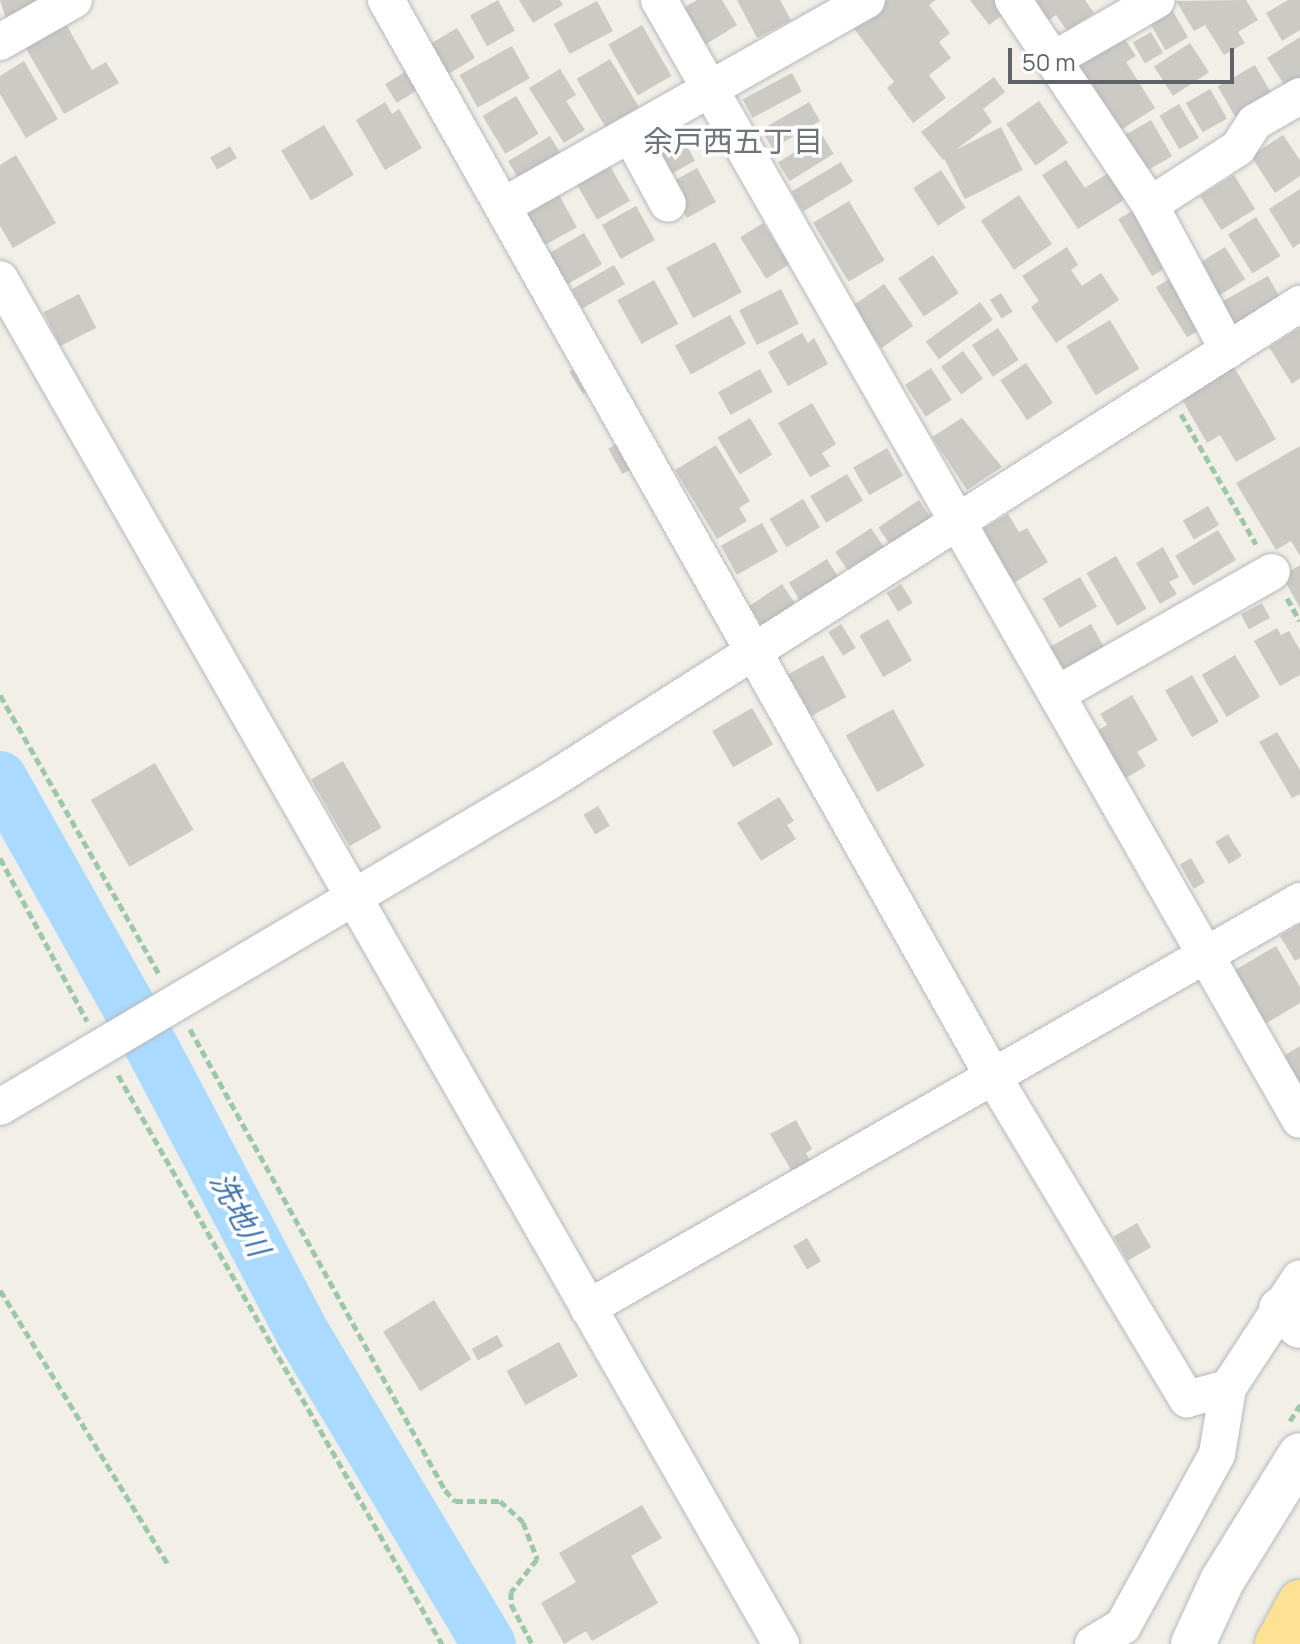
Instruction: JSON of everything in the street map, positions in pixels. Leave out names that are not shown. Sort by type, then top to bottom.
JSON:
[{"type":"highway","points":[[1277,1644],[1300,1602]]},
{"type":"street","points":[[0,42],[74,0]]},
{"type":"street","points":[[386,0],[994,1078],[1187,1399],[1228,1388]]},
{"type":"street","points":[[659,0],[1300,1120]]},
{"type":"street","points":[[503,206],[711,92],[867,0]]},
{"type":"street","points":[[1013,0],[1056,58],[1150,205],[1228,350]]},
{"type":"street","points":[[1056,58],[1157,0]]},
{"type":"street","points":[[1150,205],[1238,148],[1255,122],[1300,96]]},
{"type":"street","points":[[631,136],[668,204]]},
{"type":"street","points":[[0,279],[781,1644]]},
{"type":"street","points":[[0,1107],[174,1008],[755,652],[1300,304]]},
{"type":"street","points":[[1057,694],[1272,572]]},
{"type":"street","points":[[588,1308],[1300,901]]},
{"type":"street","points":[[1093,1644],[1123,1626],[1217,1454],[1228,1388],[1252,1344],[1294,1304]]},
{"type":"street","points":[[1193,1644],[1222,1581],[1300,1455]]},
{"type":"path","points":[[1167,389],[1300,621]]},
{"type":"path","points":[[0,695],[445,1490],[455,1501],[500,1501],[523,1522],[537,1559],[511,1592],[511,1604],[532,1644]]},
{"type":"path","points":[[0,858],[442,1644]]},
{"type":"path","points":[[0,1290],[168,1564]]},
{"type":"building","points":[[0,0],[39,0],[6,19]]},
{"type":"building","points":[[498,0],[515,31],[487,46],[470,16]]},
{"type":"building","points":[[519,0],[560,0],[563,5],[533,23]]},
{"type":"building","points":[[697,0],[722,0],[737,25],[700,48],[678,11]]},
{"type":"building","points":[[737,0],[780,0],[791,20],[757,38]]},
{"type":"building","points":[[887,0],[936,0],[929,5],[950,33],[939,42],[951,58],[929,75],[946,98],[913,123],[887,88],[894,82],[852,26]]},
{"type":"building","points":[[970,0],[1006,0],[1012,8],[989,25]]},
{"type":"building","points":[[1038,0],[1085,0],[1094,13],[1067,31],[1056,15],[1042,25],[1031,8]]},
{"type":"building","points":[[1246,0],[1258,20],[1238,32],[1245,43],[1224,55],[1205,25],[1194,31],[1176,1]]},
{"type":"building","points":[[1288,0],[1300,0],[1300,30],[1282,41],[1266,13]]},
{"type":"building","points":[[597,1],[613,31],[570,54],[554,24]]},
{"type":"building","points":[[1170,6],[1188,37],[1165,50],[1147,19]]},
{"type":"building","points":[[66,24],[92,70],[106,62],[119,83],[64,114],[25,47]]},
{"type":"building","points":[[642,25],[672,76],[638,96],[608,44]]},
{"type":"building","points":[[457,28],[475,58],[442,78],[424,48]]},
{"type":"building","points":[[1120,32],[1136,56],[1126,62],[1155,108],[1113,135],[1069,65]]},
{"type":"building","points":[[1151,32],[1163,53],[1145,63],[1133,42]]},
{"type":"building","points":[[1300,37],[1300,88],[1290,94],[1267,58]]},
{"type":"building","points":[[1190,43],[1209,72],[1173,96],[1154,66]]},
{"type":"building","points":[[512,46],[530,78],[477,107],[460,75]]},
{"type":"building","points":[[610,59],[639,107],[605,127],[577,79]]},
{"type":"building","points":[[24,61],[58,119],[26,138],[0,94],[0,76]]},
{"type":"building","points":[[1255,65],[1272,94],[1235,116],[1218,86]]},
{"type":"building","points":[[560,69],[576,95],[566,101],[585,130],[564,143],[529,88]]},
{"type":"building","points":[[408,70],[420,89],[397,103],[385,84]]},
{"type":"building","points":[[792,73],[802,92],[752,118],[743,99]]},
{"type":"building","points":[[994,77],[1005,92],[983,109],[992,122],[943,160],[921,132]]},
{"type":"building","points":[[1210,89],[1227,118],[1203,132],[1186,103]]},
{"type":"building","points":[[516,96],[539,134],[505,154],[483,116]]},
{"type":"building","points":[[1039,101],[1068,143],[1035,166],[1006,124]]},
{"type":"building","points":[[385,102],[392,114],[399,109],[422,148],[385,170],[356,120]]},
{"type":"building","points":[[809,102],[820,121],[772,149],[761,130]]},
{"type":"building","points":[[1179,104],[1199,137],[1179,149],[1159,116]]},
{"type":"building","points":[[1151,120],[1172,156],[1143,173],[1122,136]]},
{"type":"building","points":[[324,125],[354,175],[311,200],[281,151]]},
{"type":"building","points":[[1001,127],[1023,170],[965,199],[943,157]]},
{"type":"building","points":[[679,132],[695,161],[665,177],[649,148]]},
{"type":"building","points":[[822,135],[834,154],[790,181],[778,163]]},
{"type":"building","points":[[1283,135],[1300,160],[1300,176],[1275,193],[1251,156]]},
{"type":"building","points":[[550,136],[565,161],[523,186],[508,161]]},
{"type":"building","points":[[230,146],[237,158],[217,170],[210,158]]},
{"type":"building","points":[[16,155],[56,223],[13,248],[0,226],[0,165]]},
{"type":"building","points":[[1066,160],[1085,188],[1110,172],[1127,198],[1078,229],[1042,175]]},
{"type":"building","points":[[841,162],[853,182],[803,212],[791,192]]},
{"type":"building","points":[[610,166],[630,201],[597,220],[577,185]]},
{"type":"building","points":[[697,168],[716,202],[687,218],[668,184]]},
{"type":"building","points":[[941,170],[966,208],[938,226],[913,188]]},
{"type":"building","points":[[1234,175],[1255,209],[1221,230],[1200,196]]},
{"type":"building","points":[[1300,189],[1300,243],[1293,248],[1269,209]]},
{"type":"building","points":[[559,195],[577,227],[540,248],[522,215]]},
{"type":"building","points":[[1019,195],[1052,244],[1014,270],[981,221]]},
{"type":"building","points":[[849,201],[885,260],[849,282],[813,223]]},
{"type":"building","points":[[636,206],[655,240],[621,259],[602,225]]},
{"type":"building","points":[[1137,208],[1171,265],[1152,276],[1118,219]]},
{"type":"building","points":[[1256,217],[1280,256],[1252,273],[1228,234]]},
{"type":"building","points":[[763,223],[789,265],[766,279],[740,237]]},
{"type":"building","points":[[584,233],[602,264],[566,285],[548,254]]},
{"type":"building","points":[[715,242],[742,292],[693,318],[666,268]]},
{"type":"building","points":[[1067,247],[1078,265],[1071,270],[1082,286],[1101,273],[1119,300],[1056,343],[1031,307],[1039,301],[1022,276]]},
{"type":"building","points":[[1225,247],[1245,279],[1218,296],[1198,264]]},
{"type":"building","points":[[933,255],[959,293],[924,317],[898,278]]},
{"type":"building","points":[[614,265],[625,284],[583,309],[572,290]]},
{"type":"building","points":[[1177,274],[1208,324],[1187,337],[1156,287]]},
{"type":"building","points":[[1268,276],[1282,301],[1236,327],[1222,302]]},
{"type":"building","points":[[654,280],[678,324],[642,344],[617,300]]},
{"type":"building","points":[[884,284],[913,326],[881,348],[852,306]]},
{"type":"building","points":[[781,289],[799,324],[757,345],[739,310]]},
{"type":"building","points":[[1001,293],[1013,312],[1002,319],[990,300]]},
{"type":"building","points":[[79,294],[96,328],[61,346],[43,312]]},
{"type":"building","points":[[980,302],[993,320],[939,359],[926,341]]},
{"type":"building","points":[[730,315],[746,344],[691,374],[675,346]]},
{"type":"building","points":[[1110,320],[1139,369],[1096,395],[1066,346]]},
{"type":"building","points":[[998,328],[1019,360],[993,377],[972,345]]},
{"type":"building","points":[[1300,328],[1300,378],[1292,384],[1269,347]]},
{"type":"building","points":[[802,333],[808,343],[814,338],[828,364],[788,386],[768,352]]},
{"type":"building","points":[[963,351],[983,379],[961,394],[941,367]]},
{"type":"building","points":[[584,363],[597,385],[583,394],[569,372]]},
{"type":"building","points":[[1026,363],[1053,403],[1027,420],[1000,380]]},
{"type":"building","points":[[1233,365],[1276,439],[1236,462],[1220,435],[1207,443],[1180,396]]},
{"type":"building","points":[[931,368],[952,400],[926,417],[905,385]]},
{"type":"building","points":[[760,369],[773,392],[731,415],[718,392]]},
{"type":"building","points":[[812,403],[836,444],[822,453],[830,466],[810,477],[778,423]]},
{"type":"building","points":[[750,418],[772,455],[740,474],[717,438]]},
{"type":"building","points":[[962,418],[1002,467],[967,490],[932,437]]},
{"type":"building","points":[[624,440],[638,465],[622,474],[608,449]]},
{"type":"building","points":[[716,445],[750,501],[739,508],[747,521],[717,539],[675,470]]},
{"type":"building","points":[[1300,446],[1300,556],[1291,541],[1276,550],[1236,483]]},
{"type":"building","points":[[887,448],[903,476],[869,495],[853,468]]},
{"type":"building","points":[[847,474],[863,501],[826,523],[810,496]]},
{"type":"building","points":[[803,499],[820,527],[787,547],[770,519]]},
{"type":"building","points":[[919,500],[934,522],[893,550],[878,527]]},
{"type":"building","points":[[1208,506],[1219,525],[1194,540],[1183,520]]},
{"type":"building","points":[[1008,514],[1019,532],[1027,528],[1048,562],[1014,583],[981,530]]},
{"type":"building","points":[[762,523],[778,552],[737,575],[721,546]]},
{"type":"building","points":[[871,528],[887,552],[852,576],[835,552]]},
{"type":"building","points":[[1218,530],[1236,560],[1193,586],[1175,556]]},
{"type":"building","points":[[1163,547],[1179,577],[1169,582],[1177,594],[1160,604],[1136,563]]},
{"type":"building","points":[[1116,556],[1146,609],[1117,626],[1087,573]]},
{"type":"building","points":[[827,559],[842,583],[804,607],[789,583]]},
{"type":"building","points":[[1300,565],[1300,608],[1282,576]]},
{"type":"building","points":[[1080,577],[1097,606],[1060,628],[1043,598]]},
{"type":"building","points":[[782,584],[799,609],[766,631],[749,606]]},
{"type":"building","points":[[901,584],[913,603],[898,612],[887,593]]},
{"type":"building","points":[[1262,603],[1270,618],[1249,629],[1241,614]]},
{"type":"building","points":[[888,619],[912,661],[883,677],[859,636]]},
{"type":"building","points":[[841,624],[856,648],[843,656],[828,632]]},
{"type":"building","points":[[1091,624],[1107,653],[1062,678],[1046,649]]},
{"type":"building","points":[[1277,628],[1281,635],[1289,631],[1300,650],[1300,675],[1280,686],[1254,641]]},
{"type":"building","points":[[823,655],[846,697],[811,716],[788,674]]},
{"type":"building","points":[[1235,655],[1260,697],[1227,717],[1202,675]]},
{"type":"building","points":[[1192,675],[1219,722],[1192,737],[1165,690]]},
{"type":"building","points":[[1132,695],[1158,740],[1137,752],[1146,766],[1121,781],[1093,733],[1107,725],[1100,714]]},
{"type":"building","points":[[752,708],[773,744],[733,767],[712,731]]},
{"type":"building","points":[[893,709],[925,766],[877,792],[846,735]]},
{"type":"building","points":[[1277,732],[1300,770],[1300,794],[1292,798],[1259,742]]},
{"type":"building","points":[[343,761],[382,828],[349,846],[311,780]]},
{"type":"building","points":[[155,763],[194,830],[129,867],[91,800]]},
{"type":"building","points":[[779,797],[794,821],[787,825],[796,839],[761,861],[737,823]]},
{"type":"building","points":[[598,806],[610,826],[595,834],[583,815]]},
{"type":"building","points":[[1228,834],[1242,856],[1229,864],[1215,842]]},
{"type":"building","points":[[1191,858],[1205,882],[1194,889],[1180,865]]},
{"type":"building","points":[[1300,924],[1300,958],[1295,961],[1280,936]]},
{"type":"building","points":[[1276,946],[1300,987],[1300,1003],[1265,1024],[1235,970]]},
{"type":"building","points":[[1300,1046],[1300,1083],[1296,1085],[1280,1058]]},
{"type":"building","points":[[796,1120],[812,1149],[806,1153],[814,1168],[796,1178],[770,1134]]},
{"type":"building","points":[[1137,1223],[1151,1247],[1128,1261],[1114,1236]]},
{"type":"building","points":[[807,1238],[821,1261],[807,1269],[793,1246]]},
{"type":"building","points":[[434,1300],[471,1359],[420,1391],[383,1332]]},
{"type":"building","points":[[497,1335],[503,1346],[478,1360],[472,1349]]},
{"type":"building","points":[[559,1342],[578,1376],[525,1405],[507,1371]]},
{"type":"building","points":[[642,1505],[662,1538],[631,1556],[658,1603],[592,1641],[586,1631],[564,1644],[541,1603],[576,1582],[559,1553]]},
{"type":"waterway","name":"洗地川","points":[[0,778],[156,1055],[302,1332],[489,1644]]},
{"type":"district","name":"余戸西五丁目","points":[[733,141]]}]
